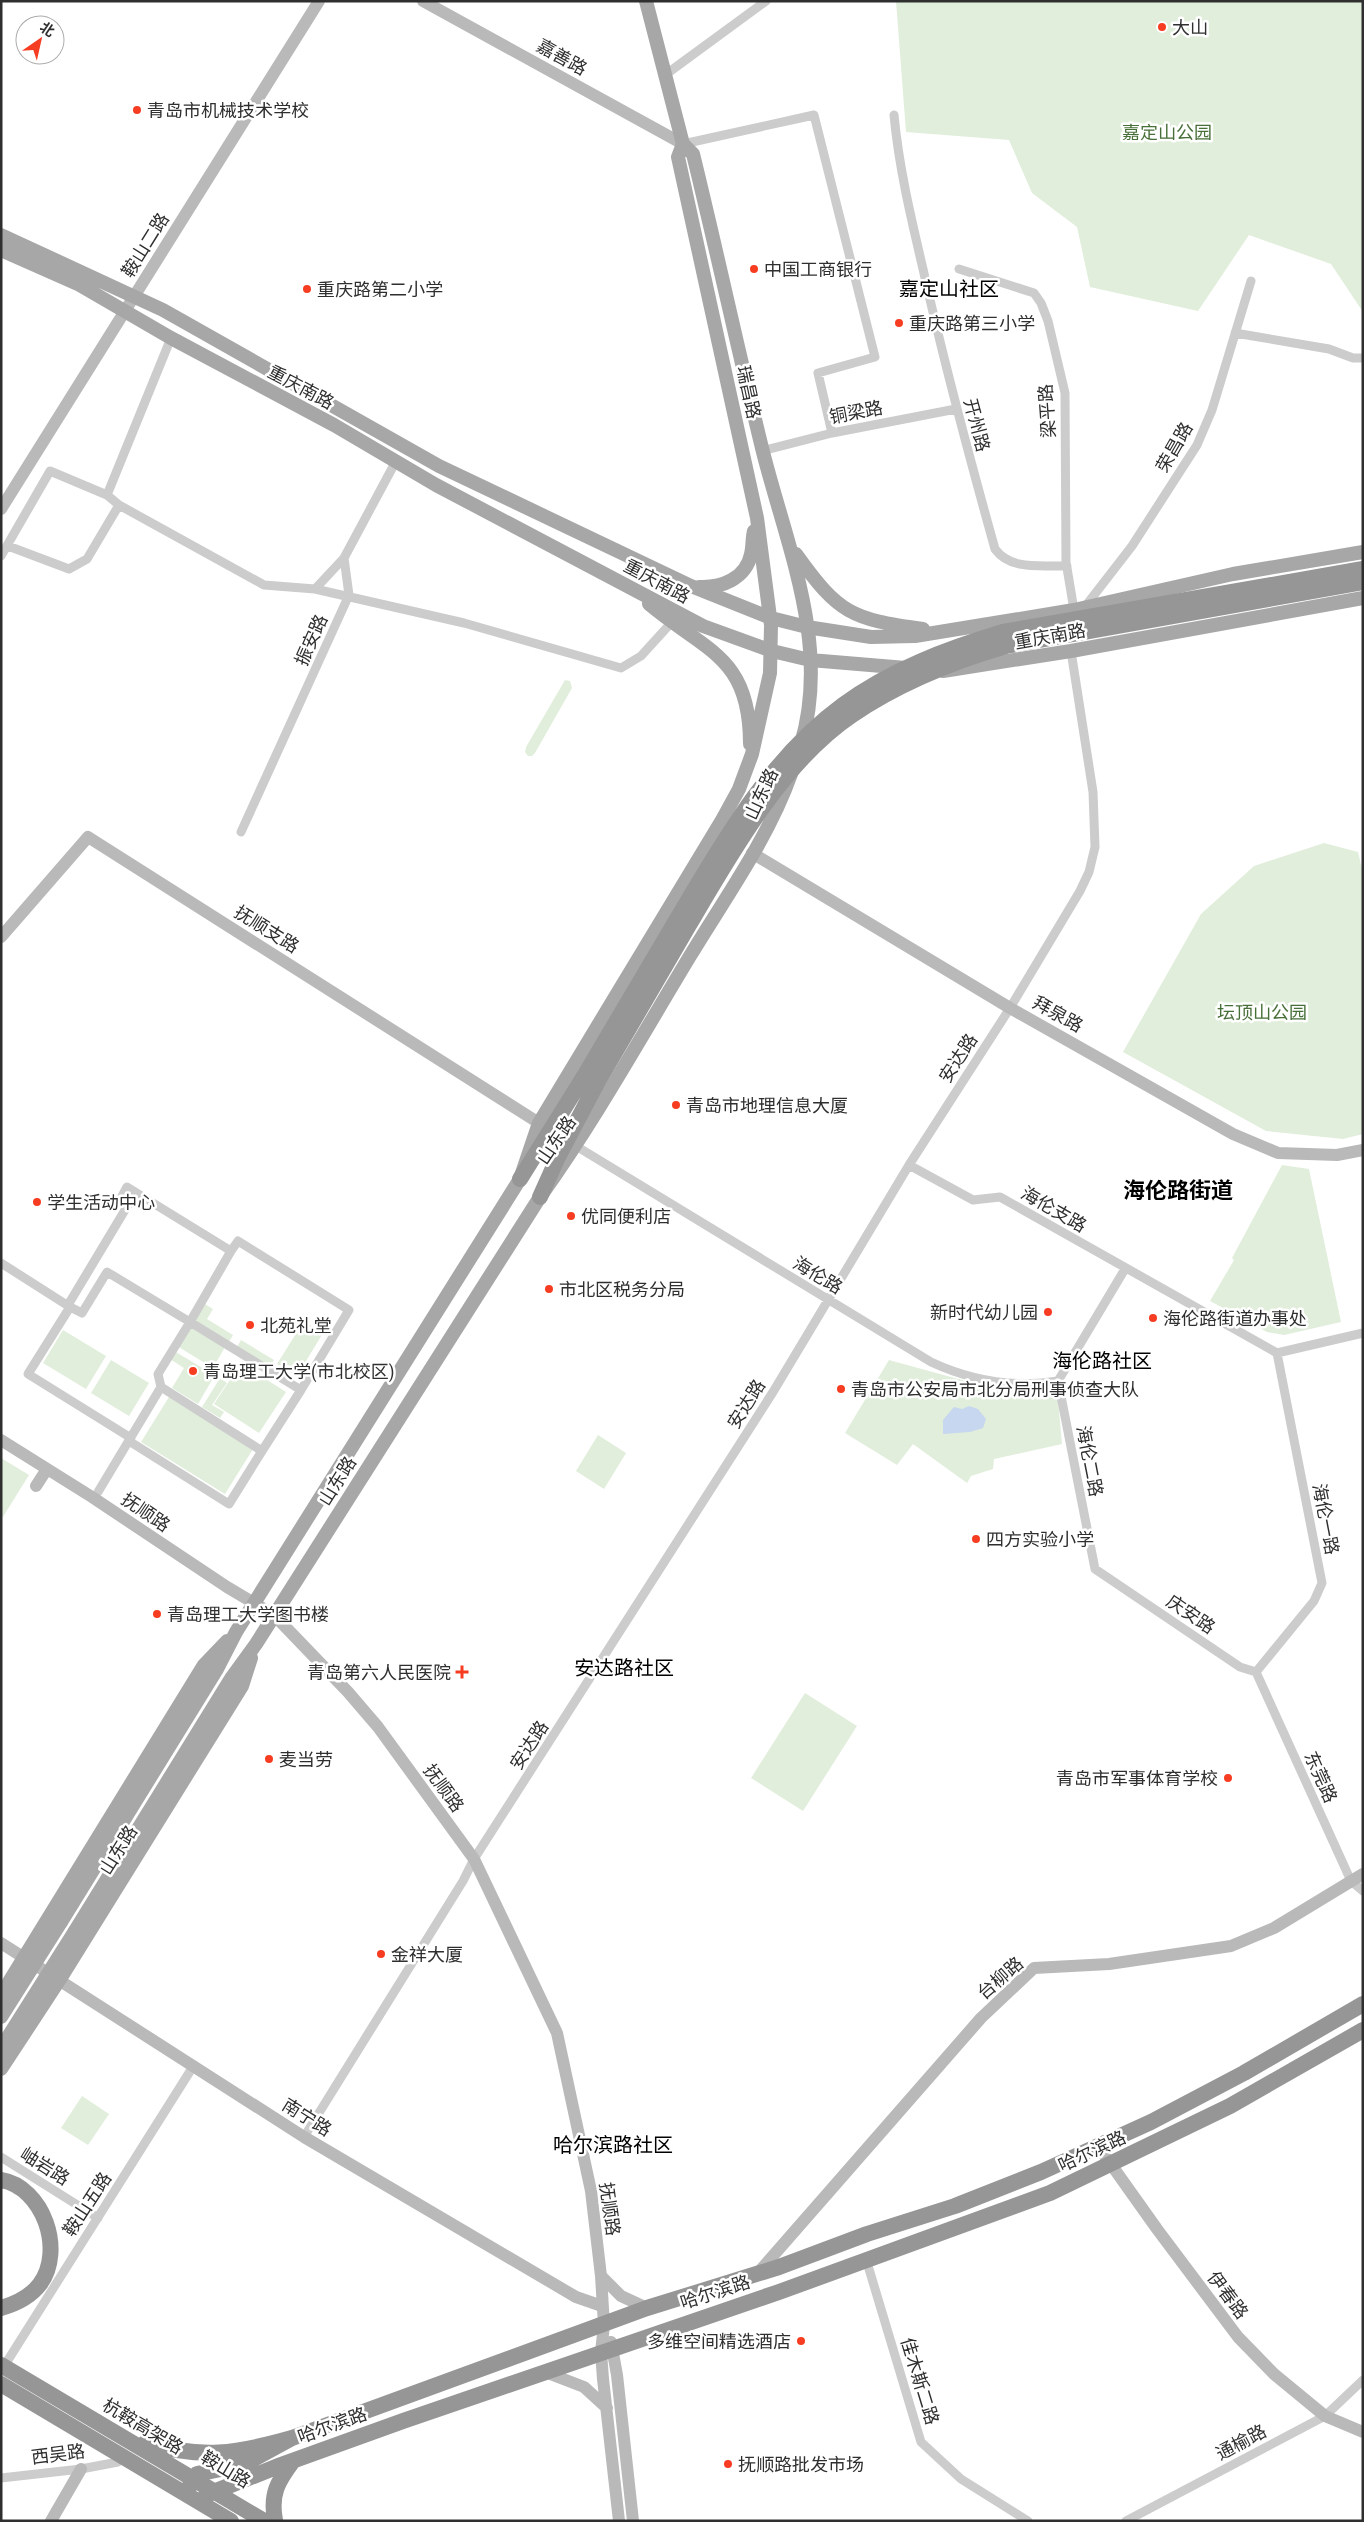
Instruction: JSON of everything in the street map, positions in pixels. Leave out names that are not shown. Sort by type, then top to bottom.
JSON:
[{"type":"highway","points":[[540,1197],[589,1081],[736,822],[771,775],[796,748],[843,705],[892,675],[929,658],[961,645],[1004,632],[1363,569]]},
{"type":"highway","points":[[520,1179],[589,1081],[747,830],[780,785],[817,744],[851,716],[910,681],[966,658],[1006,646],[1363,582]]},
{"type":"highway","name":"哈尔滨路","points":[[145,2443],[171,2450],[213,2454],[252,2450],[292,2438],[604,2326],[647,2308],[758,2274],[867,2234],[955,2206],[1151,2122],[1236,2077],[1363,2004]]},
{"type":"highway","name":"哈尔滨路","points":[[186,2503],[294,2460],[779,2292],[1050,2193],[1230,2106],[1363,2030]]},
{"type":"highway","points":[[1,2180],[10,2181],[33,2199],[46,2222],[51,2249],[47,2270],[40,2284],[17,2303],[1,2308]]},
{"type":"highway","name":"杭鞍高架路","points":[[4,2360],[272,2520]]},
{"type":"highway","name":"杭鞍高架路","points":[[1,2384],[231,2521]]},
{"type":"highway","name":"哈尔滨路","points":[[197,2474],[244,2464],[292,2438]]},
{"type":"highway","points":[[272,2520],[273,2494],[276,2486],[294,2460]]},
{"type":"highway","points":[[186,2503],[188,2488],[197,2474]]},
{"type":"main road","name":"瑞昌路","points":[[646,1],[683,144],[693,154],[762,451],[805,602],[807,627]]},
{"type":"main road","name":"瑞昌路","points":[[683,144],[678,157],[757,518],[771,618],[772,651]]},
{"type":"main road","name":"重庆南路","points":[[1,235],[134,296],[321,397],[439,466],[691,586],[771,618],[807,627],[871,637],[915,636],[946,632],[1079,609],[1233,574],[1363,552]]},
{"type":"main road","name":"重庆南路","points":[[1,250],[78,284],[396,461],[703,626],[772,651],[810,660],[840,664],[949,672],[1071,652],[1363,598]]},
{"type":"main road","points":[[691,586],[712,587],[725,584],[743,571],[751,556],[757,518]]},
{"type":"main road","points":[[790,547],[825,593],[853,614],[880,623],[946,632]]},
{"type":"main road","points":[[627,586],[671,623],[707,645],[733,673],[740,686],[749,719],[750,764]]},
{"type":"main road","name":"山东路","points":[[1,2048],[232,1678],[256,1644],[540,1197],[576,1146],[752,853],[785,792],[803,736],[808,709],[810,660],[807,627]]},
{"type":"main road","name":"山东路","points":[[1,2017],[217,1670],[236,1632],[520,1179],[539,1123],[722,820],[750,764],[763,712],[772,651]]},
{"type":"main road","points":[[785,792],[803,758],[852,705],[886,686],[902,680],[949,672]]},
{"type":"main road","name":"山东路","points":[[1,1995],[204,1665],[236,1632]]},
{"type":"main road","name":"山东路","points":[[1,2069],[60,1979],[242,1686],[256,1644]]},
{"type":"main road","name":"鞍山路","points":[[4,2360],[272,2520]]},
{"type":"main road","points":[[1,2392],[216,2521]]},
{"type":"street","name":"鞍山二路","points":[[1,509],[319,1]]},
{"type":"street","name":"嘉善路","points":[[423,1],[683,144]]},
{"type":"street","points":[[665,75],[766,1]]},
{"type":"street","points":[[683,144],[814,115],[875,357],[818,373],[832,433]]},
{"type":"street","name":"开州路","points":[[894,116],[902,176],[956,409],[995,549],[1006,561],[1016,564],[1067,566]]},
{"type":"street","name":"梁平路","points":[[959,269],[1034,293],[1041,303],[1048,321],[1065,392],[1067,566],[1079,609]]},
{"type":"street","name":"荣昌路","points":[[1079,609],[1132,546],[1197,445],[1212,410],[1251,281]]},
{"type":"street","points":[[1235,333],[1329,348],[1353,358],[1363,358]]},
{"type":"street","points":[[107,495],[172,338]]},
{"type":"street","name":"铜梁路","points":[[762,451],[832,433],[956,409]]},
{"type":"street","points":[[316,589],[344,558],[396,461]]},
{"type":"street","points":[[1,556],[50,471],[107,495],[119,505],[264,585],[316,589],[349,595],[464,623],[621,668],[641,656],[671,623]]},
{"type":"street","points":[[8,546],[69,569],[87,559],[119,505]]},
{"type":"street","points":[[344,558],[349,595]]},
{"type":"street","name":"振安路","points":[[241,832],[349,595]]},
{"type":"street","name":"安达路","points":[[304,2137],[463,1881],[474,1860],[829,1301],[910,1165],[1010,1008],[1080,891],[1093,859],[1095,847],[1093,792],[1071,652]]},
{"type":"street","name":"抚顺支路","points":[[1,937],[88,837],[539,1123]]},
{"type":"street","name":"拜泉路","points":[[752,853],[1010,1008],[1233,1134],[1273,1151],[1337,1155],[1363,1150]]},
{"type":"street","name":"海伦路","points":[[576,1146],[931,1362],[990,1382],[1019,1385],[1058,1382]]},
{"type":"street","name":"海伦支路","points":[[910,1165],[973,1200],[1000,1197],[1125,1269]]},
{"type":"street","points":[[96,1495],[130,1439],[161,1387],[158,1374],[238,1240],[349,1310],[229,1504],[130,1439],[28,1374],[128,1205],[120,1200],[128,1187],[231,1251]]},
{"type":"street","points":[[1,1263],[82,1313],[107,1272],[301,1390]]},
{"type":"street","points":[[1058,1382],[1125,1269],[1276,1353],[1363,1333]]},
{"type":"street","name":"海伦一路","points":[[1256,1672],[1314,1601],[1322,1584],[1276,1353]]},
{"type":"street","name":"海伦二路","points":[[1058,1382],[1095,1569],[1109,1579]]},
{"type":"street","points":[[161,1387],[262,1451]]},
{"type":"street","name":"抚顺路","points":[[1,1440],[47,1469],[96,1495],[254,1604],[274,1615],[348,1692],[378,1727],[474,1860],[557,2033],[591,2191],[607,2350],[633,2521]]},
{"type":"street","points":[[36,1486],[47,1469]]},
{"type":"street","name":"庆安路","points":[[1109,1579],[1240,1667],[1256,1672]]},
{"type":"street","name":"东莞路","points":[[1256,1672],[1351,1881],[1363,1892]]},
{"type":"street","name":"台柳路","points":[[758,2274],[981,2018],[1034,1968],[1110,1964],[1231,1946],[1274,1928],[1363,1874]]},
{"type":"street","name":"南宁路","points":[[1,1943],[304,2137],[576,2297],[602,2306]]},
{"type":"street","name":"鞍山五路","points":[[4,2360],[98,2218],[194,2065]]},
{"type":"street","name":"伊春路","points":[[1098,2146],[1238,2337],[1274,2374],[1325,2416],[1363,2432]]},
{"type":"street","name":"岫岩路","points":[[1,2157],[98,2218]]},
{"type":"street","name":"佳木斯二路","points":[[866,2259],[921,2442],[961,2479],[1028,2521]]},
{"type":"street","points":[[601,2276],[621,2296],[647,2308]]},
{"type":"street","name":"抚顺路","points":[[607,2350],[607,2408],[619,2521]]},
{"type":"street","points":[[545,2372],[584,2387],[607,2408]]},
{"type":"street","name":"通榆路","points":[[1126,2521],[1325,2416],[1363,2380]]},
{"type":"street","name":"西吴路","points":[[1,2478],[81,2469],[118,2462]]},
{"type":"street","points":[[51,2521],[81,2469]]},
{"type":"green space","name":"嘉定山公园","points":[[896,1],[1363,1],[1363,312],[1331,264],[1249,235],[1198,311],[1090,287],[1077,227],[1032,193],[1009,140],[906,132]]},
{"type":"green space","points":[[565,680],[570,681],[572,688],[535,753],[532,756],[528,756],[525,752],[526,747]]},
{"type":"green space","name":"坛顶山公园","points":[[1324,843],[1358,852],[1363,873],[1363,1134],[1343,1139],[1266,1131],[1123,1052],[1201,914],[1254,866]]},
{"type":"green space","points":[[1282,1165],[1309,1169],[1341,1322],[1284,1335],[1267,1332],[1210,1301],[1234,1260],[1232,1258]]},
{"type":"green space","points":[[205,1304],[213,1309],[207,1319],[233,1335],[229,1342],[195,1321]]},
{"type":"green space","points":[[304,1321],[323,1333],[297,1376],[277,1364]]},
{"type":"green space","points":[[190,1325],[225,1347],[213,1368],[177,1346]]},
{"type":"green space","points":[[63,1330],[106,1356],[86,1389],[43,1363]]},
{"type":"green space","points":[[241,1340],[274,1360],[270,1367],[237,1347]]},
{"type":"green space","points":[[174,1351],[211,1373],[212,1380],[198,1404],[172,1388],[184,1368],[170,1359]]},
{"type":"green space","points":[[111,1360],[149,1383],[129,1416],[91,1393]]},
{"type":"green space","points":[[889,1360],[969,1382],[1017,1390],[1057,1388],[1062,1444],[994,1459],[993,1469],[971,1476],[967,1483],[913,1444],[897,1465],[845,1433]]},
{"type":"green space","points":[[241,1363],[286,1392],[259,1433],[214,1404]]},
{"type":"green space","points":[[220,1378],[227,1383],[212,1405],[224,1412],[220,1418],[202,1407]]},
{"type":"green space","points":[[169,1397],[253,1449],[225,1494],[141,1442]]},
{"type":"green space","points":[[598,1435],[626,1453],[604,1489],[576,1471]]},
{"type":"green space","points":[[1,1458],[29,1475],[1,1520]]},
{"type":"green space","points":[[805,1693],[857,1726],[803,1811],[751,1778]]},
{"type":"green space","points":[[82,2096],[109,2114],[88,2145],[61,2128]]},
{"type":"water","points":[[969,1406],[978,1409],[986,1419],[983,1428],[970,1432],[943,1434],[943,1420],[954,1407],[962,1409]]},
{"type":"place","name":"大山","points":[[1162,27]]},
{"type":"place","name":"青岛市机械技术学校","points":[[137,110]]},
{"type":"place","name":"中国工商银行","points":[[754,269]]},
{"type":"place","name":"重庆路第二小学","points":[[307,289]]},
{"type":"place","name":"重庆路第三小学","points":[[899,323]]},
{"type":"place","name":"青岛市地理信息大厦","points":[[676,1105]]},
{"type":"place","name":"学生活动中心","points":[[37,1202]]},
{"type":"place","name":"优同便利店","points":[[571,1216]]},
{"type":"place","name":"市北区税务分局","points":[[549,1289]]},
{"type":"place","name":"新时代幼儿园","points":[[1048,1312]]},
{"type":"place","name":"海伦路街道办事处","points":[[1153,1318]]},
{"type":"place","name":"北苑礼堂","points":[[250,1325]]},
{"type":"place","name":"青岛理工大学(市北校区)","points":[[193,1371]]},
{"type":"place","name":"青岛市公安局市北分局刑事侦查大队","points":[[841,1389]]},
{"type":"place","name":"四方实验小学","points":[[976,1539]]},
{"type":"place","name":"青岛理工大学图书楼","points":[[157,1614]]},
{"type":"place","name":"青岛第六人民医院","points":[[462,1672]]},
{"type":"place","name":"麦当劳","points":[[269,1759]]},
{"type":"place","name":"青岛市军事体育学校","points":[[1228,1778]]},
{"type":"place","name":"金祥大厦","points":[[381,1954]]},
{"type":"place","name":"多维空间精选酒店","points":[[801,2341]]},
{"type":"place","name":"抚顺路批发市场","points":[[728,2464]]},
{"type":"district","name":"嘉定山社区","points":[[949,289]]},
{"type":"district","name":"海伦路街道","points":[[1178,1190]]},
{"type":"district","name":"海伦路社区","points":[[1102,1361]]},
{"type":"district","name":"安达路社区","points":[[624,1668]]},
{"type":"district","name":"哈尔滨路社区","points":[[613,2145]]}]
